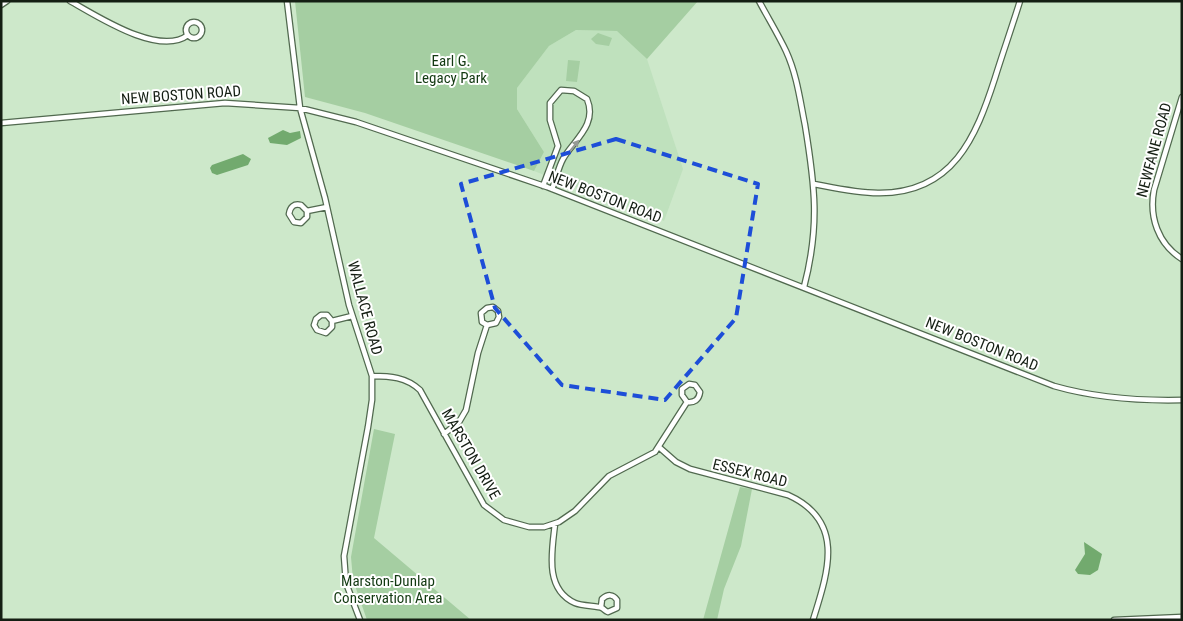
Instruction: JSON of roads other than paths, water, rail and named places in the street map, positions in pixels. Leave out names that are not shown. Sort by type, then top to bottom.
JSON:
[{"type":"street","points":[[1,4],[7,1]]},
{"type":"street","points":[[70,1],[120,28],[142,37],[172,41],[182,40],[188,35]]},
{"type":"street","name":"WALLACE ROAD","points":[[287,1],[300,108],[327,207],[352,316],[372,376],[372,400],[368,426],[344,556],[346,583],[360,620]]},
{"type":"street","points":[[759,1],[786,52],[797,82],[814,184],[814,240],[804,287]]},
{"type":"street","points":[[814,184],[863,192],[895,192],[925,183],[951,165],[971,140],[982,116],[1020,1]]},
{"type":"street","points":[[543,186],[558,146],[550,120],[550,102],[558,93],[570,89],[587,100],[588,117],[578,142],[562,161],[552,189]]},
{"type":"street","name":"NEWFANE ROAD","points":[[1182,97],[1154,190],[1152,205],[1159,234],[1167,247],[1182,260]]},
{"type":"street","name":"NEW BOSTON ROAD","points":[[1,122],[202,104],[258,104],[300,108],[356,122],[552,189],[1054,386],[1101,397],[1138,400],[1182,400]]},
{"type":"street","points":[[296,205],[301,205],[307,211],[307,217],[300,223],[294,222],[289,214],[291,208],[296,205]]},
{"type":"street","points":[[307,211],[327,207]]},
{"type":"street","points":[[493,307],[498,311],[499,318],[494,325],[487,325],[482,322],[481,313],[486,308],[493,307]]},
{"type":"street","points":[[321,315],[327,315],[332,321],[331,330],[326,333],[320,332],[315,328],[316,318],[321,315]]},
{"type":"street","points":[[332,321],[352,316]]},
{"type":"street","points":[[444,434],[459,422],[466,410],[478,353],[487,325]]},
{"type":"street","name":"MARSTON DRIVE","points":[[372,376],[392,376],[414,384],[424,396],[478,497],[492,512],[504,520],[521,526],[537,527],[555,524],[570,516],[609,476],[648,458],[660,448],[687,402]]},
{"type":"street","name":"MARSTON DRIVE","points":[[689,384],[695,385],[700,389],[700,396],[694,402],[687,402],[682,395],[682,390],[689,384]]},
{"type":"street","name":"ESSEX ROAD","points":[[660,448],[676,462],[690,469],[798,499],[814,514],[824,531],[829,552],[827,573],[814,620]]},
{"type":"street","points":[[555,524],[552,563],[557,586],[572,602],[585,606],[601,607],[608,612],[613,612],[617,608],[618,602],[616,597],[607,595],[601,601],[601,607]]},
{"type":"street","points":[[1114,620],[1182,617]]},
{"type":"park label","name":"Earl G. Legacy Park","points":[[451,70]]},
{"type":"park label","name":"Marston-Dunlap Conservation Area","points":[[388,590]]}]
